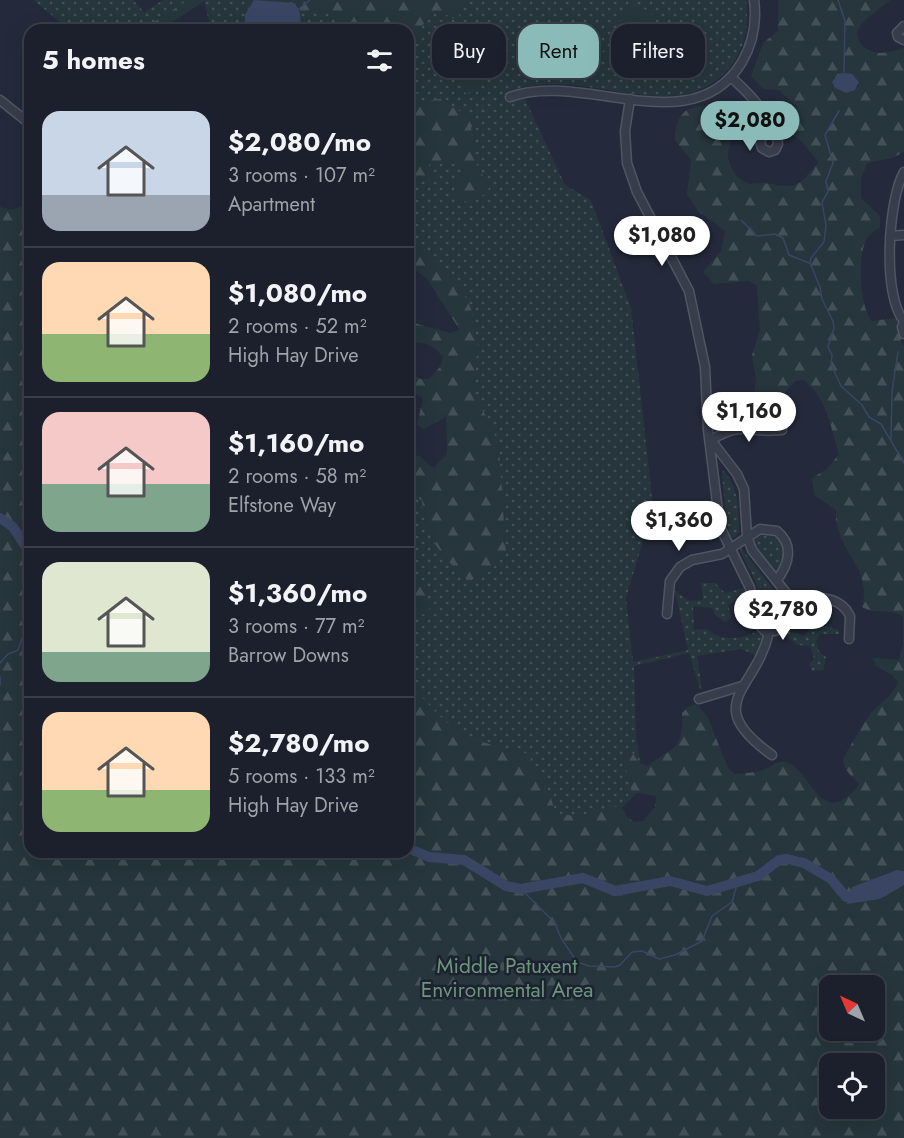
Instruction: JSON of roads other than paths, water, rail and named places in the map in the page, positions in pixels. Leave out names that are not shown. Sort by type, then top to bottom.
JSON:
[{"type":"street","points":[[510,97],[549,89],[663,103],[688,101],[712,91],[731,77],[751,43],[755,23],[754,0]]},
{"type":"street","points":[[904,26],[897,33],[898,37],[904,40]]},
{"type":"street","points":[[731,77],[759,107],[768,123],[770,134]]},
{"type":"street","points":[[630,99],[625,131],[627,163],[636,192],[689,291],[705,367],[720,527],[750,588],[758,624],[769,632]]},
{"type":"street","points":[[0,100],[24,119]]},
{"type":"street","points":[[904,172],[893,199],[890,236],[895,301],[904,321],[902,327],[904,334]]},
{"type":"street","points":[[890,236],[904,235]]},
{"type":"street","points":[[711,440],[736,428],[760,432],[782,430]]},
{"type":"street","points":[[711,440],[744,489],[747,536],[752,550],[777,580],[789,602],[783,623],[769,632],[759,663],[742,685],[736,699],[735,713],[748,734],[772,755]]},
{"type":"street","points":[[714,467],[727,462]]},
{"type":"street","points":[[667,614],[670,581],[676,571],[692,560],[715,557],[730,550],[760,529],[771,528],[785,539],[788,549],[787,561],[777,580]]},
{"type":"street","points":[[789,602],[818,597],[843,606],[850,616],[849,639]]},
{"type":"street","points":[[699,699],[742,685]]},
{"type":"water","points":[[254,0],[295,3],[300,13],[301,24],[245,24],[245,15]]},
{"type":"water","points":[[837,74],[852,74],[859,82],[855,90],[846,93],[835,88],[832,82]]},
{"type":"water","points":[[897,870],[904,871],[904,885],[880,899],[847,904],[852,887]]},
{"type":"waterway","points":[[299,9],[310,0]]},
{"type":"waterway","points":[[838,0],[845,21],[844,72]]},
{"type":"waterway","points":[[839,111],[825,135],[833,163],[826,181],[828,192],[822,202],[826,226],[824,242],[811,258],[810,263],[820,287],[822,299],[833,321],[834,328],[828,347],[832,355],[831,364],[841,386],[862,405],[869,417],[881,424],[904,463]]},
{"type":"waterway","points":[[741,220],[757,236],[775,234],[783,238],[789,255],[809,263]]},
{"type":"waterway","points":[[891,440],[892,391],[898,352]]},
{"type":"waterway","points":[[0,518],[13,527],[24,544]]},
{"type":"waterway","points":[[0,663],[8,654],[18,650],[24,635]]},
{"type":"waterway","points":[[0,677],[0,685]]},
{"type":"waterway","points":[[414,851],[429,857],[464,860],[506,886],[521,889],[583,878],[615,891],[670,881],[707,891],[758,876],[779,860],[787,859],[804,863],[831,879],[846,897],[861,897]]},
{"type":"waterway","points":[[521,889],[555,923],[561,938],[577,962],[589,966],[615,967],[620,965],[632,952],[642,951],[659,959],[675,955],[702,941],[712,916],[732,902],[738,881]]},
{"type":"park label","name":"Middle Patuxent Environmental Area","points":[[507,978]]}]
